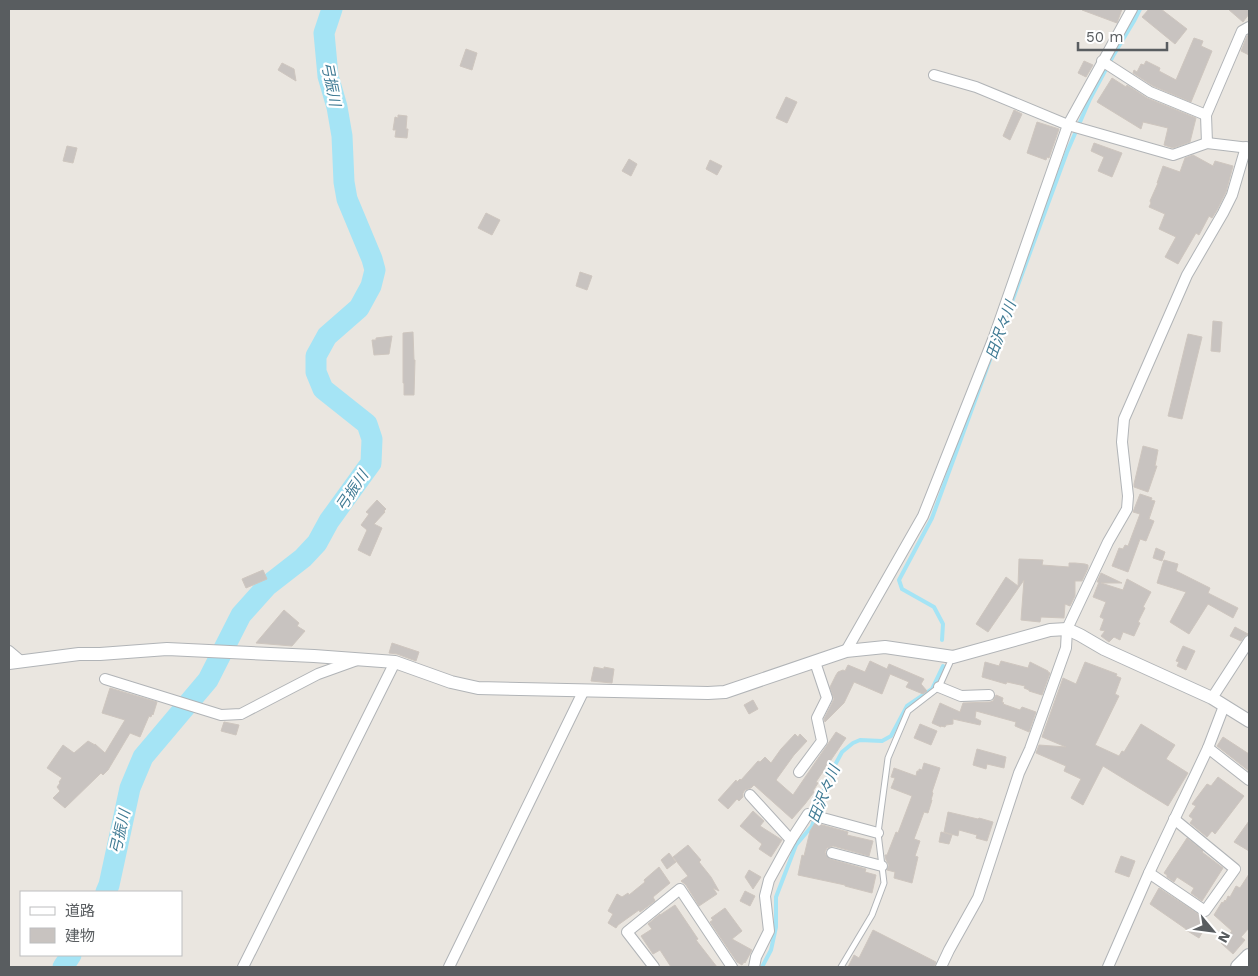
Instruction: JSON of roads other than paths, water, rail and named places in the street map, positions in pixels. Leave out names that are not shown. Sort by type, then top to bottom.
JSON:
[{"type":"main road","points":[[1238,967],[1249,956]]},
{"type":"street","points":[[846,651],[923,516],[994,337],[1069,125],[1132,9]]},
{"type":"street","points":[[1207,143],[1206,114],[1242,32],[1249,26]]},
{"type":"street","points":[[1103,62],[1150,92],[1206,114]]},
{"type":"street","points":[[934,75],[976,87],[1069,125],[1173,155],[1207,143],[1247,147],[1232,195],[1224,213],[1187,275],[1124,419],[1122,442],[1128,496],[1127,509],[1108,542],[1067,630],[1066,648],[1020,773],[978,898],[941,967]]},
{"type":"street","points":[[9,651],[15,662],[79,654],[167,649],[314,656],[395,662],[452,682],[478,688],[698,693],[725,692],[846,651],[884,647],[953,657],[1050,630],[1067,630],[1212,698],[1249,721]]},
{"type":"street","points":[[1212,698],[1249,641]]},
{"type":"street","points":[[105,679],[221,714],[241,714],[318,674],[357,660]]},
{"type":"street","points":[[244,967],[395,662]]},
{"type":"street","points":[[799,772],[822,740],[817,718],[827,698],[815,662]]},
{"type":"street","points":[[939,687],[961,696],[989,695]]},
{"type":"street","points":[[449,967],[584,690]]},
{"type":"street","points":[[1108,967],[1149,873],[1208,748],[1224,706]]},
{"type":"street","points":[[1208,748],[1249,780]]},
{"type":"street","points":[[750,795],[792,840]]},
{"type":"street","points":[[754,967],[756,957],[769,931],[765,896],[769,880],[808,814],[878,833]]},
{"type":"street","points":[[1149,873],[1205,911],[1235,869],[1174,819]]},
{"type":"street","points":[[832,853],[882,866]]},
{"type":"street","points":[[654,967],[627,932],[680,888],[732,967]]},
{"type":"lane","points":[[841,967],[872,914],[884,883],[878,833],[888,758],[908,711],[939,687],[953,657]]},
{"type":"waterway","name":"弓振川","points":[[106,891],[130,788],[143,757],[208,680],[241,615],[267,586],[303,558],[317,543],[329,521],[371,463],[372,439],[367,424],[323,389],[316,372],[316,356],[327,336],[359,308],[371,286],[375,270],[347,199],[344,182],[342,136],[337,107],[328,76],[324,33],[332,9]]},
{"type":"waterway","name":"田沢々川","points":[[1007,315],[1067,152],[1090,99],[1140,9]]},
{"type":"waterway","name":"田沢々川","points":[[942,640],[943,624],[934,607],[902,589],[899,580],[932,518],[991,357]]},
{"type":"waterway","name":"田沢々川","points":[[762,967],[771,950],[776,927],[776,897],[796,845],[812,826],[828,778],[842,752],[860,740],[882,741],[891,736],[907,706],[932,689],[943,666]]},
{"type":"waterway","name":"弓振川","points":[[63,967],[70,956]]}]
